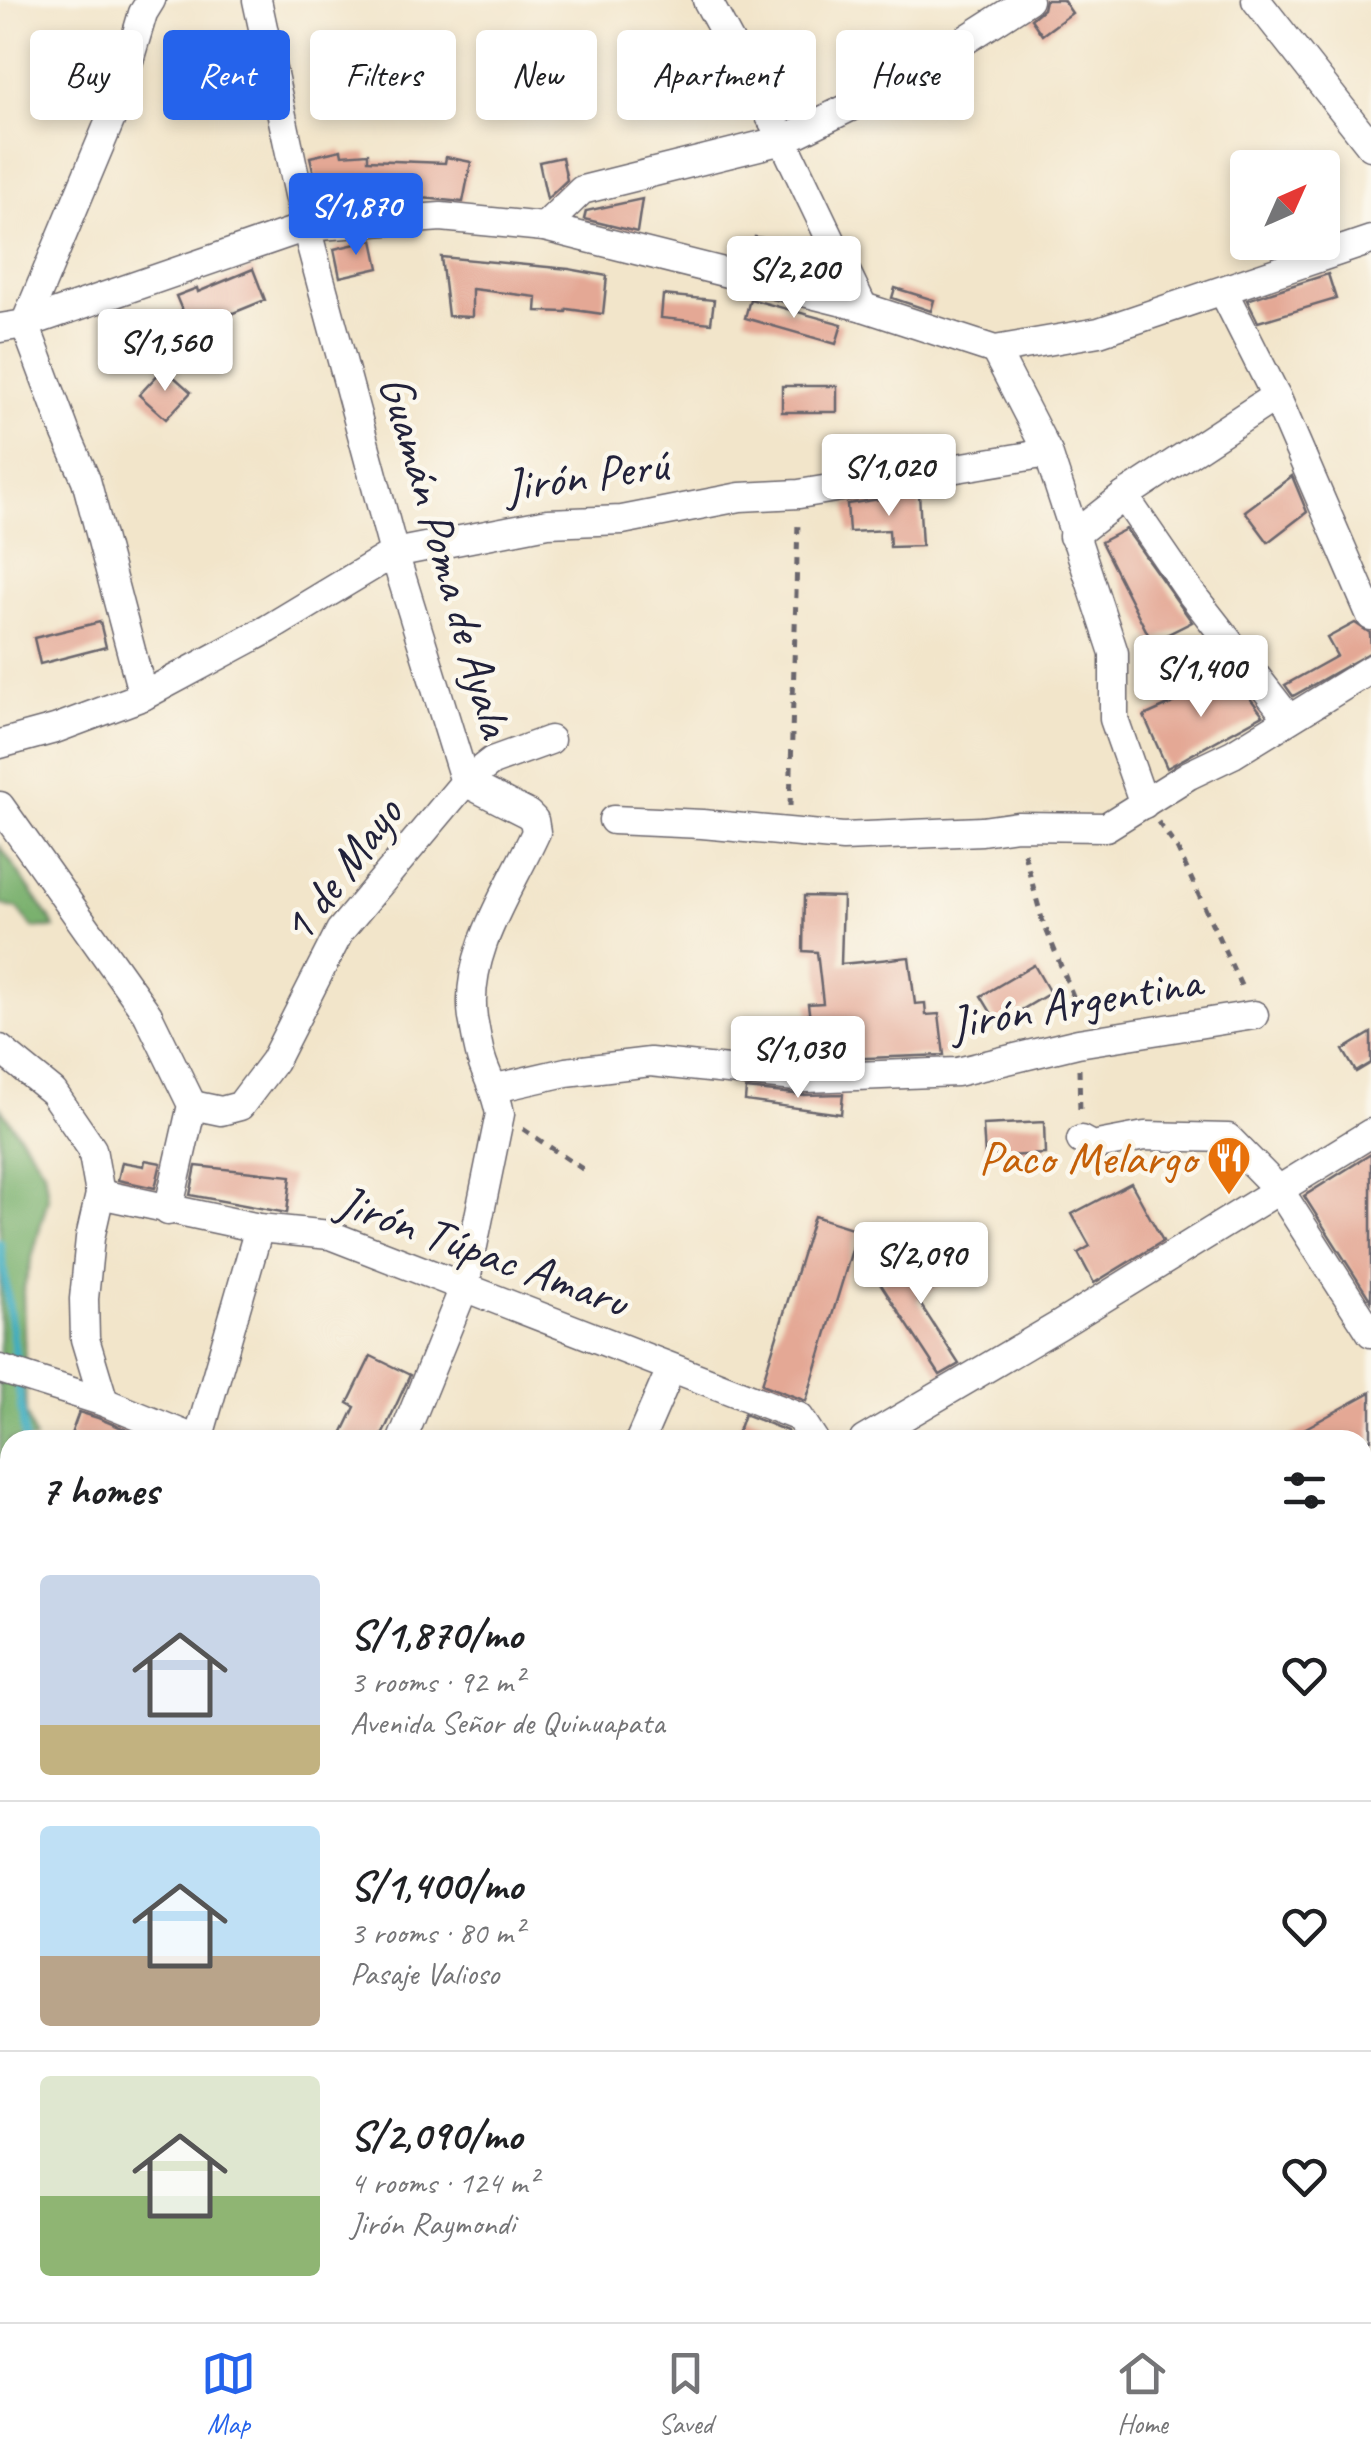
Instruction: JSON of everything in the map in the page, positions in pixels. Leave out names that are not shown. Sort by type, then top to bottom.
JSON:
[{"type":"street","points":[[13,326],[114,110],[143,14],[152,0]]},
{"type":"street","name":"Guamán Poma de Ayala","points":[[257,0],[306,227],[394,553],[465,782],[534,820],[536,832],[496,914],[471,978],[473,1016],[483,1064],[498,1101]]},
{"type":"street","points":[[707,0],[783,140],[863,307]]},
{"type":"street","points":[[544,228],[582,190],[783,140],[895,86],[1028,0]]},
{"type":"street","points":[[1256,0],[1371,146]]},
{"type":"street","points":[[13,326],[306,227],[441,216],[544,228],[863,307],[996,350],[1099,332],[1371,240]]},
{"type":"street","points":[[1223,291],[1276,396],[1371,616]]},
{"type":"street","points":[[13,326],[86,480],[142,696]]},
{"type":"street","points":[[996,350],[1048,453],[1114,653],[1114,719],[1144,804]]},
{"type":"street","points":[[1073,536],[1124,496],[1276,396]]},
{"type":"street","name":"Jirón Perú","points":[[0,744],[55,729],[142,696],[268,629],[394,553],[548,523],[622,520],[740,497],[799,494],[1048,453]]},
{"type":"street","points":[[1124,496],[1190,592],[1288,719]]},
{"type":"street","points":[[613,820],[702,824],[789,834],[888,836],[1016,826],[1106,827],[1188,774],[1233,754],[1371,669]]},
{"type":"street","name":"1 de Mayo","points":[[192,1105],[221,1111],[240,1106],[274,1061],[340,931],[465,782],[492,761],[550,740]]},
{"type":"street","points":[[0,806],[148,1016],[192,1105],[168,1211]]},
{"type":"street","name":"Jirón Argentina","points":[[498,1101],[566,1072],[650,1062],[806,1078],[957,1072],[1078,1042],[1254,1016]]},
{"type":"street","points":[[0,1049],[53,1092],[92,1150],[100,1194],[90,1238],[85,1339],[104,1402]]},
{"type":"street","points":[[406,1430],[465,1285],[498,1101]]},
{"type":"street","points":[[881,1430],[1371,1133]]},
{"type":"street","points":[[1081,1140],[1092,1146],[1144,1136],[1228,1138],[1280,1191],[1371,1333]]},
{"type":"street","name":"Jirón Túpac Amaru","points":[[100,1194],[259,1228],[330,1235],[799,1416],[808,1430]]},
{"type":"street","points":[[200,1430],[259,1228]]},
{"type":"street","points":[[644,1430],[671,1369]]},
{"type":"street","points":[[0,1370],[104,1402],[173,1430]]},
{"type":"path","points":[[789,834],[799,494]]},
{"type":"path","points":[[1144,804],[1177,848],[1254,1016]]},
{"type":"path","points":[[1016,826],[1042,919],[1073,996],[1081,1140]]},
{"type":"path","points":[[498,1101],[584,1170]]},
{"type":"green space","points":[[0,846],[55,928],[33,928],[18,909],[0,904]]},
{"type":"green space","points":[[0,1107],[44,1170],[48,1198],[23,1292],[26,1413],[32,1430],[0,1430]]},
{"type":"building","points":[[1045,0],[1063,0],[1072,13],[1042,35],[1031,19],[1043,9]]},
{"type":"building","points":[[341,150],[342,155],[368,153],[368,160],[445,163],[446,157],[471,162],[463,202],[369,193],[320,199],[310,157]]},
{"type":"building","points":[[562,157],[567,180],[547,199],[539,162]]},
{"type":"building","points":[[642,199],[637,232],[584,219],[586,211]]},
{"type":"building","points":[[755,237],[783,241],[780,263],[753,259]]},
{"type":"building","points":[[373,240],[379,268],[340,277],[334,249]]},
{"type":"building","points":[[441,257],[607,276],[603,314],[567,309],[536,311],[537,297],[472,289],[472,317],[448,316]]},
{"type":"building","points":[[253,269],[265,300],[211,322],[214,329],[193,337],[176,296],[197,288],[198,292]]},
{"type":"building","points":[[1328,274],[1336,299],[1258,322],[1247,300]]},
{"type":"building","points":[[895,288],[934,300],[931,311],[892,298]]},
{"type":"building","points":[[663,295],[714,300],[711,323],[661,318]]},
{"type":"building","points":[[750,299],[842,324],[836,344],[745,318]]},
{"type":"building","points":[[164,368],[191,392],[166,419],[139,395]]},
{"type":"building","points":[[782,386],[837,386],[837,412],[782,412]]},
{"type":"building","points":[[1292,476],[1307,512],[1268,542],[1245,511]]},
{"type":"building","points":[[919,493],[922,546],[890,547],[889,530],[849,532],[847,504]]},
{"type":"building","points":[[1126,529],[1192,622],[1152,642],[1101,542]]},
{"type":"building","points":[[100,622],[106,647],[40,664],[34,638]]},
{"type":"building","points":[[1355,623],[1370,633],[1371,652],[1293,696],[1285,685],[1337,656],[1327,638]]},
{"type":"building","points":[[1233,676],[1263,715],[1167,768],[1144,716]]},
{"type":"building","points":[[804,896],[843,897],[841,964],[909,957],[915,1004],[925,1003],[926,1015],[939,1014],[944,1055],[815,1060],[808,1004],[823,1003],[817,952],[803,951]]},
{"type":"building","points":[[1034,965],[1050,993],[998,1024],[981,996]]},
{"type":"building","points":[[1371,1033],[1371,1063],[1356,1072],[1343,1050]]},
{"type":"building","points":[[746,1089],[804,1095],[843,1094],[841,1114],[745,1101]]},
{"type":"building","points":[[1044,1122],[1045,1154],[985,1157],[983,1125]]},
{"type":"building","points":[[1371,1154],[1371,1301],[1304,1196]]},
{"type":"building","points":[[145,1160],[161,1163],[155,1188],[118,1180],[122,1162],[144,1166]]},
{"type":"building","points":[[196,1166],[291,1176],[287,1213],[190,1195]]},
{"type":"building","points":[[1131,1183],[1163,1241],[1094,1283],[1078,1253],[1090,1246],[1072,1214]]},
{"type":"building","points":[[814,1216],[858,1230],[806,1401],[762,1384]]},
{"type":"building","points":[[931,1251],[949,1279],[917,1299],[959,1364],[940,1375],[880,1283]]},
{"type":"building","points":[[371,1356],[410,1375],[385,1430],[344,1430],[355,1407],[348,1403]]},
{"type":"building","points":[[1371,1392],[1371,1430],[1302,1430]]},
{"type":"building","points":[[79,1412],[127,1430],[73,1430]]},
{"type":"building","points":[[744,1414],[784,1430],[738,1430]]},
{"type":"waterway","points":[[0,1243],[17,1367]]},
{"type":"waterway","points":[[18,1381],[24,1430]]},
{"type":"place","name":"Paco Melargo","points":[[1229,1196]]}]
